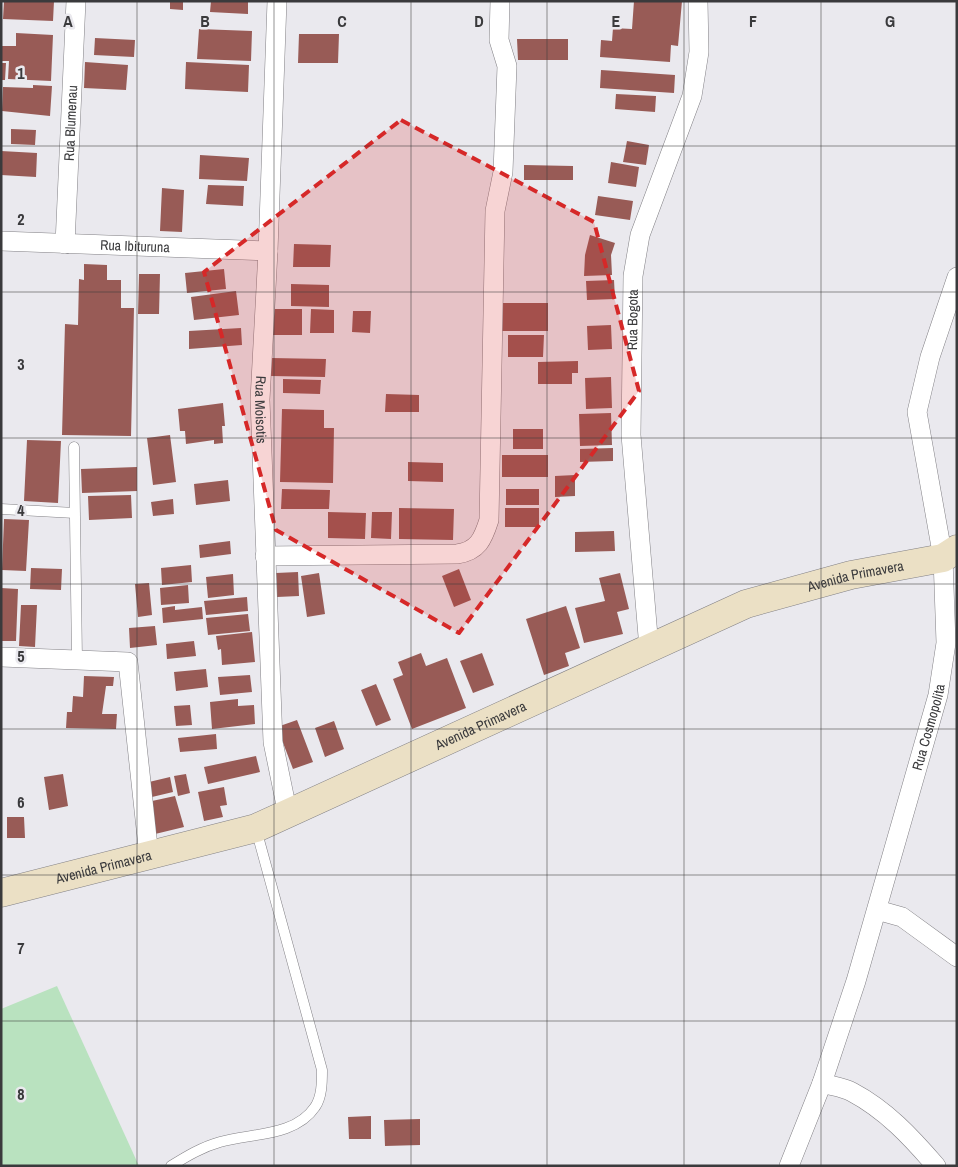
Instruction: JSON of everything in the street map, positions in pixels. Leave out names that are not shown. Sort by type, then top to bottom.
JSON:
[{"type":"street","name":"Rua Blumenau","points":[[65,244],[76,1]]},
{"type":"street","name":"Rua Moisotis","points":[[277,1],[268,251],[260,400],[273,742],[288,815]]},
{"type":"street","points":[[265,556],[457,554],[477,547],[484,536],[489,520],[495,211],[503,172],[507,66],[499,40],[500,1]]},
{"type":"street","name":"Rua Bogota","points":[[649,648],[631,435],[632,276],[640,235],[692,96],[699,52],[698,1]]},
{"type":"street","name":"Rua Ibituruna","points":[[1,241],[268,251]]},
{"type":"street","name":"Rua Cosmopolita","points":[[789,1166],[822,1083],[856,981],[938,695],[946,643],[950,553],[918,412],[930,357],[957,277]]},
{"type":"street","name":"Avenida Primavera","points":[[1,893],[256,828],[746,604],[851,575],[950,553]]},
{"type":"street","points":[[1,657],[121,660],[128,662],[149,856]]},
{"type":"street","points":[[877,910],[902,916],[957,958]]},
{"type":"street","points":[[822,1083],[850,1091],[891,1118],[909,1134],[936,1166]]},
{"type":"lane","points":[[74,447],[77,659]]},
{"type":"lane","points":[[1,509],[75,513]]},
{"type":"lane","points":[[171,1166],[194,1151],[220,1142],[278,1131],[305,1118],[316,1106],[321,1090],[322,1070],[256,828]]},
{"type":"highlighted area","points":[[401,120],[594,222],[639,391],[459,633],[276,530],[204,272]]},
{"type":"green space","points":[[57,986],[139,1166],[1,1166],[1,1009]]},
{"type":"building","points":[[4,1],[54,1],[53,21],[3,19]]},
{"type":"building","points":[[170,1],[183,1],[183,10],[170,9]]},
{"type":"building","points":[[211,1],[248,1],[248,14],[210,12]]},
{"type":"building","points":[[634,1],[682,1],[678,46],[671,45],[670,62],[600,57],[601,40],[612,41],[613,28],[632,29]]},
{"type":"building","points":[[199,29],[252,31],[251,61],[197,59]]},
{"type":"building","points":[[16,33],[53,35],[51,81],[8,79],[9,61],[1,61],[1,46],[16,46]]},
{"type":"building","points":[[299,34],[339,34],[338,63],[298,63]]},
{"type":"building","points":[[95,38],[135,40],[134,57],[94,55]]},
{"type":"building","points":[[517,39],[568,39],[568,60],[518,60]]},
{"type":"building","points":[[85,62],[128,65],[126,90],[84,88]]},
{"type":"building","points":[[186,62],[249,65],[248,92],[185,89]]},
{"type":"building","points":[[1,63],[6,63],[5,80],[1,80]]},
{"type":"building","points":[[601,70],[675,75],[674,93],[600,88]]},
{"type":"building","points":[[33,85],[52,86],[50,116],[2,111],[3,87],[33,88]]},
{"type":"building","points":[[616,94],[656,96],[655,112],[615,109]]},
{"type":"building","points":[[11,129],[36,130],[35,145],[11,144]]},
{"type":"building","points":[[627,141],[649,145],[646,165],[623,162]]},
{"type":"building","points":[[1,151],[37,153],[36,177],[1,175]]},
{"type":"building","points":[[200,155],[249,158],[247,181],[199,179]]},
{"type":"building","points":[[611,162],[639,167],[636,187],[608,183]]},
{"type":"building","points":[[524,165],[573,166],[573,180],[524,180]]},
{"type":"building","points":[[208,185],[244,186],[243,206],[206,204]]},
{"type":"building","points":[[162,188],[184,190],[182,232],[160,231]]},
{"type":"building","points":[[598,196],[633,201],[630,220],[595,215]]},
{"type":"building","points":[[590,235],[615,243],[611,255],[612,275],[584,276],[585,255]]},
{"type":"building","points":[[294,244],[331,245],[330,267],[293,267]]},
{"type":"building","points":[[84,264],[107,265],[107,280],[121,280],[121,308],[134,308],[131,436],[62,435],[65,324],[78,325],[79,279],[84,280]]},
{"type":"building","points":[[224,269],[226,289],[187,293],[185,273]]},
{"type":"building","points":[[139,274],[160,274],[159,314],[138,314]]},
{"type":"building","points":[[614,280],[615,299],[587,300],[586,281]]},
{"type":"building","points":[[291,284],[329,285],[329,307],[291,306]]},
{"type":"building","points":[[236,291],[239,315],[194,320],[191,297]]},
{"type":"building","points":[[502,303],[548,303],[548,331],[502,331]]},
{"type":"building","points":[[272,309],[302,309],[302,335],[271,335]]},
{"type":"building","points":[[311,309],[334,310],[334,333],[310,333]]},
{"type":"building","points":[[353,311],[371,311],[370,333],[352,332]]},
{"type":"building","points":[[611,325],[612,349],[588,350],[587,326]]},
{"type":"building","points":[[241,328],[242,345],[189,349],[189,331]]},
{"type":"building","points":[[508,335],[544,335],[543,357],[508,357]]},
{"type":"building","points":[[271,358],[326,359],[325,377],[271,376]]},
{"type":"building","points":[[578,361],[578,373],[572,373],[572,384],[538,384],[538,362]]},
{"type":"building","points":[[611,377],[612,408],[586,409],[585,378]]},
{"type":"building","points":[[283,379],[321,380],[320,394],[283,393]]},
{"type":"building","points":[[386,394],[419,395],[419,412],[385,412]]},
{"type":"building","points":[[223,403],[225,426],[222,426],[223,443],[214,444],[214,440],[186,444],[185,431],[180,431],[178,409]]},
{"type":"building","points":[[282,409],[324,410],[324,428],[334,428],[333,483],[280,482]]},
{"type":"building","points":[[611,413],[612,445],[580,446],[579,414]]},
{"type":"building","points":[[513,429],[543,429],[543,449],[513,449]]},
{"type":"building","points":[[170,435],[176,482],[153,485],[147,438]]},
{"type":"building","points":[[27,440],[61,441],[58,503],[24,501]]},
{"type":"building","points":[[613,448],[613,461],[580,462],[580,449]]},
{"type":"building","points":[[502,455],[548,455],[548,477],[502,477]]},
{"type":"building","points":[[408,462],[443,463],[443,482],[408,481]]},
{"type":"building","points":[[137,467],[137,491],[82,493],[81,469]]},
{"type":"building","points":[[575,475],[575,496],[555,497],[555,476]]},
{"type":"building","points":[[228,480],[230,501],[196,505],[194,484]]},
{"type":"building","points":[[282,489],[330,490],[329,509],[281,509]]},
{"type":"building","points":[[506,489],[539,489],[539,505],[506,505]]},
{"type":"building","points":[[131,495],[132,518],[89,520],[88,496]]},
{"type":"building","points":[[173,499],[174,514],[153,516],[151,502]]},
{"type":"building","points":[[399,508],[454,509],[453,540],[399,539]]},
{"type":"building","points":[[505,508],[539,508],[539,527],[505,527]]},
{"type":"building","points":[[328,512],[366,513],[365,539],[328,538]]},
{"type":"building","points":[[372,512],[392,512],[391,539],[371,538]]},
{"type":"building","points":[[4,519],[29,520],[26,571],[2,570]]},
{"type":"building","points":[[614,531],[615,551],[575,552],[575,532]]},
{"type":"building","points":[[230,541],[231,554],[200,558],[199,545]]},
{"type":"building","points":[[191,565],[192,582],[162,585],[161,568]]},
{"type":"building","points":[[31,568],[62,569],[61,590],[30,589]]},
{"type":"building","points":[[459,569],[471,600],[454,607],[442,576]]},
{"type":"building","points":[[298,572],[299,596],[277,597],[276,573]]},
{"type":"building","points":[[319,573],[325,614],[307,617],[301,576]]},
{"type":"building","points":[[620,573],[629,609],[617,612],[623,634],[584,643],[575,608],[605,601],[599,578]]},
{"type":"building","points":[[233,574],[234,595],[208,598],[206,577]]},
{"type":"building","points":[[149,583],[152,615],[138,617],[135,584]]},
{"type":"building","points":[[188,585],[189,603],[161,605],[160,588]]},
{"type":"building","points":[[1,588],[18,589],[16,641],[1,641]]},
{"type":"building","points":[[247,597],[248,611],[206,615],[204,601]]},
{"type":"building","points":[[21,605],[37,605],[35,647],[19,646]]},
{"type":"building","points":[[175,606],[175,610],[202,607],[203,619],[163,623],[162,608]]},
{"type":"building","points":[[566,606],[580,648],[565,653],[569,666],[544,675],[526,619]]},
{"type":"building","points":[[248,614],[250,631],[208,635],[206,618]]},
{"type":"building","points":[[155,626],[157,645],[130,648],[129,628]]},
{"type":"building","points":[[252,632],[255,662],[222,665],[221,649],[218,650],[216,636]]},
{"type":"building","points":[[194,641],[196,656],[167,659],[166,644]]},
{"type":"building","points":[[421,653],[426,666],[447,658],[466,708],[412,729],[393,679],[403,675],[398,662]]},
{"type":"building","points":[[482,653],[494,685],[473,693],[460,661]]},
{"type":"building","points":[[206,669],[208,687],[176,691],[174,672]]},
{"type":"building","points":[[250,675],[252,692],[220,695],[218,677]]},
{"type":"building","points":[[84,676],[114,677],[113,686],[106,686],[102,714],[117,714],[116,729],[66,728],[67,712],[72,712],[73,696],[83,697]]},
{"type":"building","points":[[376,684],[391,720],[376,726],[361,690]]},
{"type":"building","points":[[238,699],[238,706],[254,705],[255,724],[212,729],[210,702]]},
{"type":"building","points":[[190,705],[192,725],[176,726],[174,706]]},
{"type":"building","points":[[297,720],[313,762],[293,769],[277,727]]},
{"type":"building","points":[[334,721],[344,749],[325,757],[315,728]]},
{"type":"building","points":[[216,734],[217,749],[180,752],[178,738]]},
{"type":"building","points":[[256,756],[260,772],[208,784],[204,767]]},
{"type":"building","points":[[63,774],[68,806],[49,810],[44,777]]},
{"type":"building","points":[[186,774],[190,793],[178,796],[174,776]]},
{"type":"building","points":[[170,777],[173,792],[152,797],[149,782]]},
{"type":"building","points":[[224,787],[227,805],[220,806],[223,817],[204,821],[198,792]]},
{"type":"building","points":[[175,796],[184,827],[151,835],[147,814],[154,812],[152,801]]},
{"type":"building","points":[[7,817],[24,817],[25,838],[7,838]]},
{"type":"building","points":[[371,1116],[371,1139],[349,1139],[348,1117]]},
{"type":"building","points":[[420,1119],[420,1145],[385,1146],[384,1120]]}]
